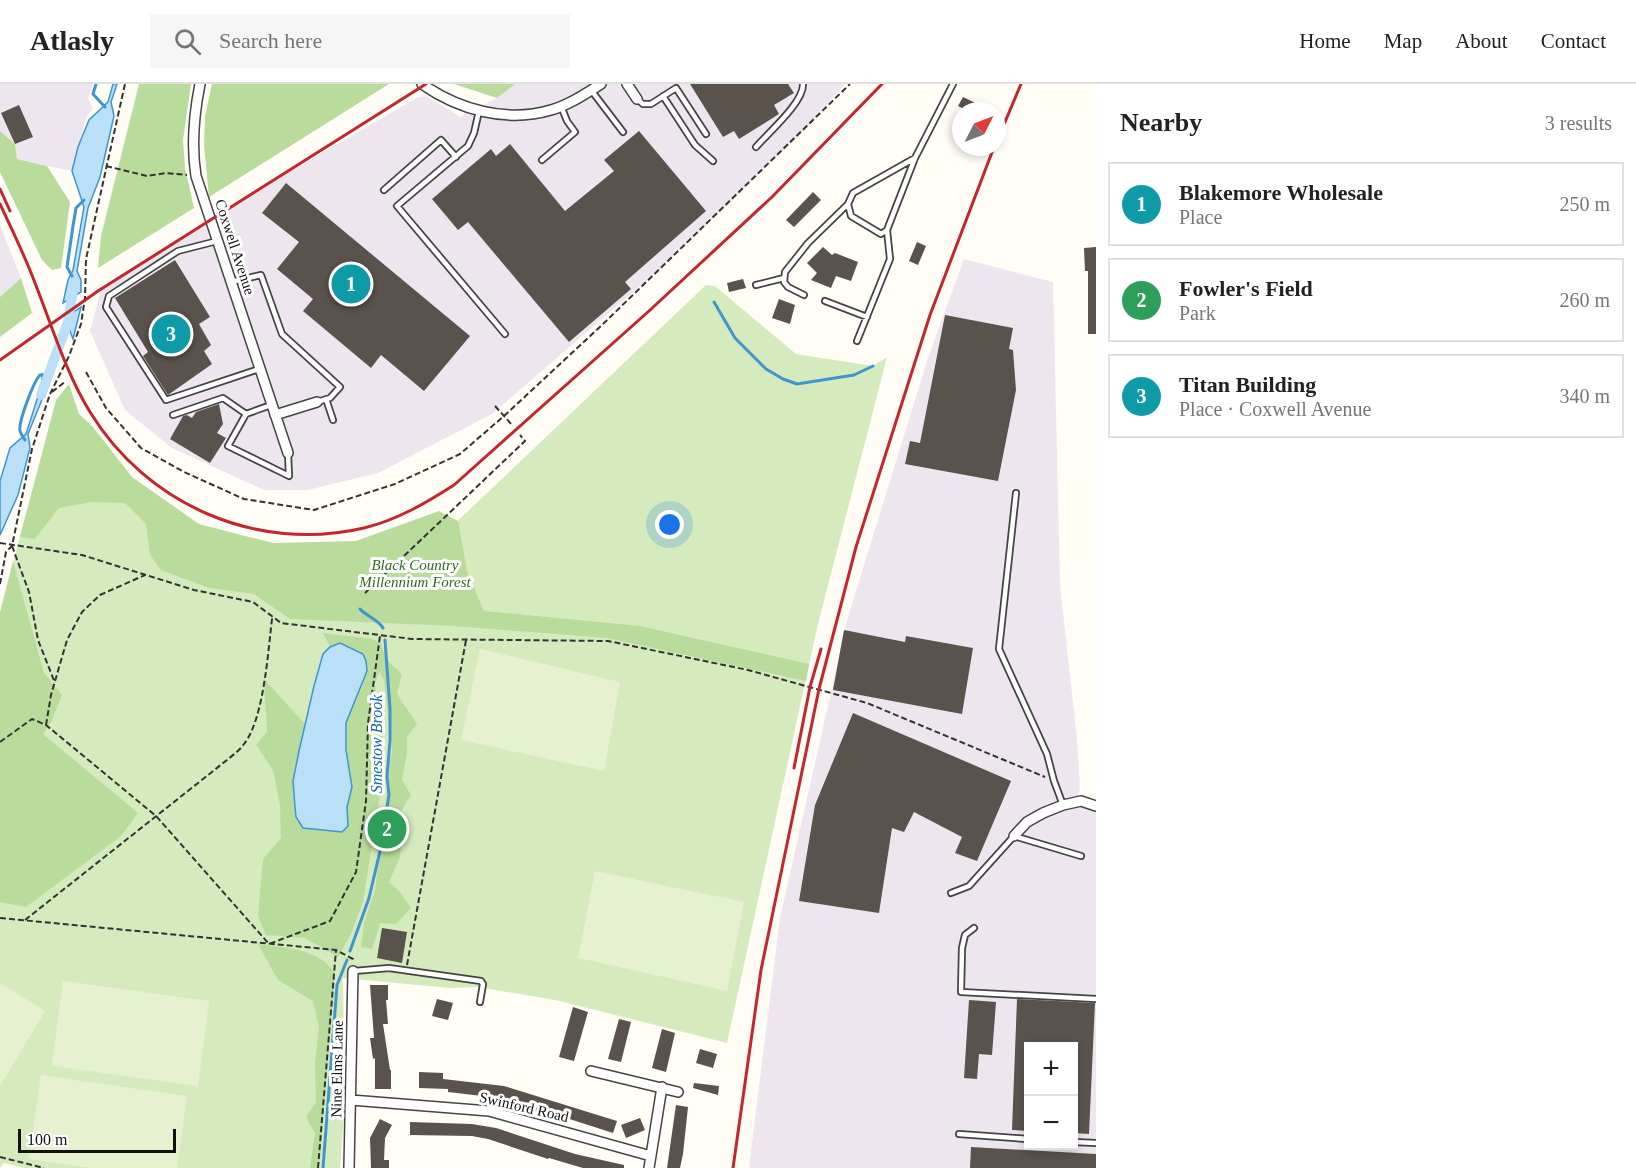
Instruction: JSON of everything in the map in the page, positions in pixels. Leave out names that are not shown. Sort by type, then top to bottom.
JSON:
[{"type":"street","name":"Coxwell Avenue","points":[[200,84],[193,143],[196,176],[288,453]]},
{"type":"street","points":[[422,84],[453,102],[479,111],[507,115],[530,114],[561,106],[576,100],[601,84]]},
{"type":"street","points":[[627,84],[637,99]]},
{"type":"street","points":[[273,410],[321,401]]},
{"type":"street","points":[[1014,836],[1027,822],[1063,805],[1081,801],[1096,806]]},
{"type":"street","name":"Nine Elms Lane","points":[[350,1168],[353,971]]},
{"type":"street","points":[[591,1071],[678,1092]]},
{"type":"street","points":[[650,1168],[662,1087]]},
{"type":"street","name":"Swinford Road","points":[[351,1100],[489,1111],[651,1156]]},
{"type":"lane","points":[[756,147],[799,99],[804,89],[803,84]]},
{"type":"lane","points":[[857,341],[890,259],[887,230],[915,158],[953,84]]},
{"type":"lane","points":[[637,99],[643,104],[651,104],[676,88],[706,134]]},
{"type":"lane","points":[[591,90],[623,132]]},
{"type":"lane","points":[[663,96],[696,146],[713,160]]},
{"type":"lane","points":[[542,160],[575,132],[567,122],[561,106]]},
{"type":"lane","points":[[479,111],[471,140],[456,157],[397,206],[505,334]]},
{"type":"lane","points":[[384,190],[441,140],[456,157]]},
{"type":"lane","points":[[804,295],[788,287],[784,279],[785,272],[808,243],[848,204],[853,193],[915,158]]},
{"type":"lane","points":[[848,204],[851,216],[881,234],[887,230]]},
{"type":"lane","points":[[217,241],[178,251],[109,296],[106,307],[166,399],[259,368]]},
{"type":"lane","points":[[231,282],[261,275],[282,334],[340,387],[330,398],[321,401],[333,420]]},
{"type":"lane","points":[[756,285],[784,279]]},
{"type":"lane","points":[[825,301],[867,317]]},
{"type":"lane","points":[[173,415],[223,398],[246,414],[273,410]]},
{"type":"lane","points":[[246,414],[228,447],[289,476],[288,453]]},
{"type":"lane","points":[[1016,493],[999,649],[1047,754],[1063,805]]},
{"type":"lane","points":[[951,893],[969,886],[1014,836],[1081,856]]},
{"type":"lane","points":[[974,928],[965,935],[962,948],[961,992],[1096,999]]},
{"type":"lane","points":[[353,971],[388,968],[481,981],[483,984],[480,1002]]},
{"type":"lane","points":[[959,1134],[1024,1139]]},
{"type":"lane","points":[[1078,1142],[1096,1143]]},
{"type":"path","points":[[55,683],[39,640],[29,592],[12,546],[32,449],[50,394],[69,356],[81,324],[85,298],[86,259],[125,84]]},
{"type":"path","points":[[504,416],[603,325],[850,84]]},
{"type":"path","points":[[106,166],[147,176],[166,173],[196,176]]},
{"type":"path","points":[[50,394],[66,381]]},
{"type":"path","points":[[495,406],[512,425]]},
{"type":"path","points":[[365,593],[525,441],[520,435]]},
{"type":"path","points":[[0,543],[82,555],[194,590],[253,602],[281,623],[412,639],[608,642],[748,670],[867,703],[1054,781]]},
{"type":"path","points":[[0,584],[6,552],[12,546]]},
{"type":"path","points":[[46,725],[67,640],[82,612],[100,596],[145,574]]},
{"type":"path","points":[[25,920],[245,744],[260,706],[271,615]]},
{"type":"path","points":[[269,944],[330,921],[356,872],[366,801],[368,723],[380,635]]},
{"type":"path","points":[[406,970],[466,640]]},
{"type":"path","points":[[0,742],[32,720],[46,725],[156,816],[269,944]]},
{"type":"path","points":[[0,918],[336,950],[353,959],[353,971]]},
{"type":"path","points":[[318,1168],[336,950]]},
{"type":"path","points":[[0,1157],[44,1168]]},
{"type":"shaded area","points":[[0,84],[93,84],[88,99],[93,108],[86,118],[72,171],[17,159],[15,144],[0,131]]},
{"type":"shaded area","points":[[515,84],[845,84],[802,133],[661,268],[492,414],[378,473],[308,490],[264,490],[172,448],[125,410],[90,331],[101,290],[296,168],[416,98],[427,96],[460,117],[497,98]]},
{"type":"shaded area","points":[[0,225],[21,278],[0,297]]},
{"type":"shaded area","points":[[964,259],[1053,282],[1060,585],[1077,739],[1080,788],[1077,801],[1096,812],[1096,1168],[749,1168],[780,918],[848,617],[928,358]]},
{"type":"green space","points":[[139,84],[191,84],[183,140],[185,168],[194,208],[98,268],[101,236]]},
{"type":"green space","points":[[212,84],[389,84],[209,197],[204,145],[205,116]]},
{"type":"green space","points":[[454,84],[515,84],[497,98]]},
{"type":"green space","points":[[0,131],[15,144],[17,159],[47,166],[70,202],[61,268],[52,270],[42,260],[0,172]]},
{"type":"green space","points":[[21,278],[32,313],[0,337],[0,297]]},
{"type":"green space","points":[[706,285],[715,286],[796,354],[873,366],[887,357],[817,628],[727,1043],[555,1000],[478,987],[450,988],[343,978],[345,1100],[340,1168],[25,1168],[4,1163],[0,1168],[0,613],[27,509],[115,484],[205,541],[427,550]]},
{"type":"green space","name":"Black Country Millennium Forest","points":[[69,384],[79,414],[93,427],[132,477],[199,524],[273,543],[356,541],[439,511],[458,521],[467,571],[484,611],[640,626],[809,664],[806,681],[607,638],[454,626],[290,619],[254,594],[209,588],[161,570],[150,555],[146,524],[125,503],[91,502],[59,508],[35,539],[20,537],[56,400]]},
{"type":"green space","points":[[13,561],[44,673],[62,695],[51,722],[43,734],[138,813],[121,836],[26,907],[0,902],[0,613]]},
{"type":"green space","points":[[323,633],[373,639],[381,644],[386,659],[402,674],[397,693],[417,724],[407,737],[407,753],[402,780],[411,795],[402,810],[397,826],[401,844],[400,857],[389,882],[400,892],[411,908],[396,924],[380,923],[372,949],[361,947],[364,923],[375,890],[392,750],[384,680],[379,672],[375,684],[383,741],[382,781],[363,902],[351,934],[338,957],[305,938],[266,935],[258,916],[263,859],[281,838],[280,805],[273,770],[256,745],[267,732],[264,679],[305,724],[299,751],[296,817],[303,828],[348,826],[347,807],[352,787],[346,750],[346,723],[367,671],[340,643],[330,647]]},
{"type":"green space","points":[[480,649],[620,682],[604,771],[461,740]]},
{"type":"green space","points":[[595,871],[744,902],[727,991],[578,958]]},
{"type":"green space","points":[[258,944],[290,948],[311,954],[329,965],[335,974],[319,1168],[310,1168],[315,1133],[306,1117],[316,1102],[315,1063],[319,1027],[313,1001],[278,980]]},
{"type":"green space","points":[[63,981],[209,1001],[198,1086],[52,1066]]},
{"type":"green space","points":[[0,983],[45,1011],[0,1086]]},
{"type":"green space","points":[[41,1075],[187,1096],[177,1168],[91,1168],[29,1159]]},
{"type":"water","points":[[113,84],[117,84],[111,102],[114,116],[100,177],[88,208],[77,271],[81,280],[81,292],[63,303],[68,280],[73,270],[84,207],[72,171],[78,147],[89,120],[108,102]]},
{"type":"water","points":[[81,307],[73,339],[65,318]]},
{"type":"water","points":[[42,373],[48,385],[28,434],[30,448],[18,495],[0,535],[0,481],[10,448],[26,434],[42,384]]},
{"type":"water","points":[[340,643],[363,654],[367,671],[346,723],[346,750],[352,787],[347,807],[348,826],[342,832],[303,828],[296,817],[293,781],[323,654],[330,647]]},
{"type":"building","points":[[690,84],[788,84],[794,93],[774,105],[779,114],[739,139],[734,131],[723,137]]},
{"type":"building","points":[[963,97],[973,102],[960,102]]},
{"type":"building","points":[[19,105],[33,137],[15,144],[1,113]]},
{"type":"building","points":[[639,131],[706,211],[625,282],[631,289],[569,342],[468,222],[458,230],[432,199],[491,149],[496,156],[510,144],[565,211],[614,171],[604,160]]},
{"type":"building","points":[[286,183],[470,336],[424,391],[381,355],[371,368],[303,311],[313,299],[277,269],[299,242],[262,213]]},
{"type":"building","points":[[813,192],[821,200],[794,227],[786,220]]},
{"type":"building","points":[[917,242],[926,246],[918,265],[909,261]]},
{"type":"building","points":[[823,247],[832,255],[835,253],[858,262],[851,281],[836,276],[831,288],[811,280],[817,273],[807,263]]},
{"type":"building","points":[[1096,247],[1096,334],[1088,334],[1088,271],[1085,271],[1084,248]]},
{"type":"building","points":[[175,260],[210,317],[199,324],[211,345],[204,351],[212,364],[168,395],[143,356],[148,352],[115,298]]},
{"type":"building","points":[[743,279],[746,288],[729,292],[727,283]]},
{"type":"building","points":[[779,299],[795,305],[790,324],[772,318]]},
{"type":"building","points":[[945,315],[1013,328],[1009,349],[1013,350],[1016,390],[998,481],[905,464],[910,441],[920,443]]},
{"type":"building","points":[[219,404],[223,424],[217,433],[226,438],[210,463],[170,439],[183,416],[187,415],[192,418],[196,412]]},
{"type":"building","points":[[844,630],[905,642],[906,636],[973,648],[962,714],[833,690]]},
{"type":"building","points":[[853,713],[1011,781],[977,861],[955,853],[962,837],[914,812],[904,832],[892,828],[879,913],[799,901],[815,805]]},
{"type":"building","points":[[382,928],[407,932],[402,963],[377,958]]},
{"type":"building","points":[[370,985],[388,985],[388,1000],[386,1000],[388,1024],[383,1024],[391,1070],[391,1089],[375,1089],[375,1058],[373,1059],[370,1038],[374,1038]]},
{"type":"building","points":[[437,999],[453,1003],[448,1020],[432,1016]]},
{"type":"building","points":[[1017,999],[1095,1003],[1089,1134],[1078,1133],[1078,1042],[1024,1042],[1024,1131],[1012,1130]]},
{"type":"building","points":[[969,1000],[996,1002],[992,1055],[979,1054],[977,1079],[964,1078]]},
{"type":"building","points":[[573,1007],[588,1012],[574,1061],[559,1057]]},
{"type":"building","points":[[619,1019],[631,1022],[621,1062],[608,1059]]},
{"type":"building","points":[[662,1029],[675,1033],[666,1072],[652,1068]]},
{"type":"building","points":[[700,1049],[717,1054],[713,1068],[696,1063]]},
{"type":"building","points":[[419,1072],[443,1073],[443,1079],[504,1086],[617,1121],[613,1133],[554,1114],[553,1116],[533,1110],[491,1095],[491,1097],[448,1092],[448,1089],[419,1088]]},
{"type":"building","points":[[694,1083],[719,1086],[718,1095],[693,1088]]},
{"type":"building","points":[[676,1105],[688,1107],[683,1154],[680,1168],[667,1168]]},
{"type":"building","points":[[640,1118],[645,1130],[626,1138],[621,1125]]},
{"type":"building","points":[[380,1119],[392,1125],[385,1138],[384,1160],[389,1160],[389,1168],[371,1168],[370,1138]]},
{"type":"building","points":[[410,1122],[472,1124],[496,1128],[575,1154],[624,1165],[624,1168],[583,1168],[472,1136],[410,1135]]},
{"type":"building","points":[[971,1147],[1096,1154],[1096,1168],[970,1168]]},
{"type":"waterway","points":[[96,84],[93,94],[105,107]]},
{"type":"waterway","points":[[72,276],[67,267],[73,226],[76,208],[84,200]]},
{"type":"waterway","points":[[41,395],[68,322],[74,284]]},
{"type":"waterway","points":[[714,302],[735,338],[766,369],[783,379],[797,384],[854,375],[873,366]]},
{"type":"waterway","points":[[25,440],[20,432],[20,426],[27,402],[40,375],[48,376]]},
{"type":"waterway","name":"Smestow Brook","points":[[360,609],[383,628]]},
{"type":"waterway","name":"Smestow Brook","points":[[350,951],[369,898],[381,847],[389,795],[387,777],[390,709],[385,640]]},
{"type":"waterway","name":"Smestow Brook","points":[[323,1168],[337,985],[347,960]]},
{"type":"railway","points":[[0,360],[98,291],[426,84]]},
{"type":"railway","points":[[0,204],[27,263],[81,397],[114,445],[142,473],[174,496],[208,514],[245,527],[284,533],[324,534],[364,528],[400,516],[454,485],[649,311],[772,197],[882,84]]},
{"type":"railway","points":[[1006,120],[1021,84]]},
{"type":"railway","points":[[733,1168],[761,970],[819,689],[856,547],[930,315],[991,156]]},
{"type":"railway","points":[[0,189],[10,211]]},
{"type":"railway","points":[[794,768],[810,687],[821,649]]},
{"type":"place","name":"Blakemore Wholesale","points":[[351,284]]},
{"type":"place","name":"Titan Building","points":[[171,334]]},
{"type":"place","name":"Fowler's Field","points":[[387,829]]}]
